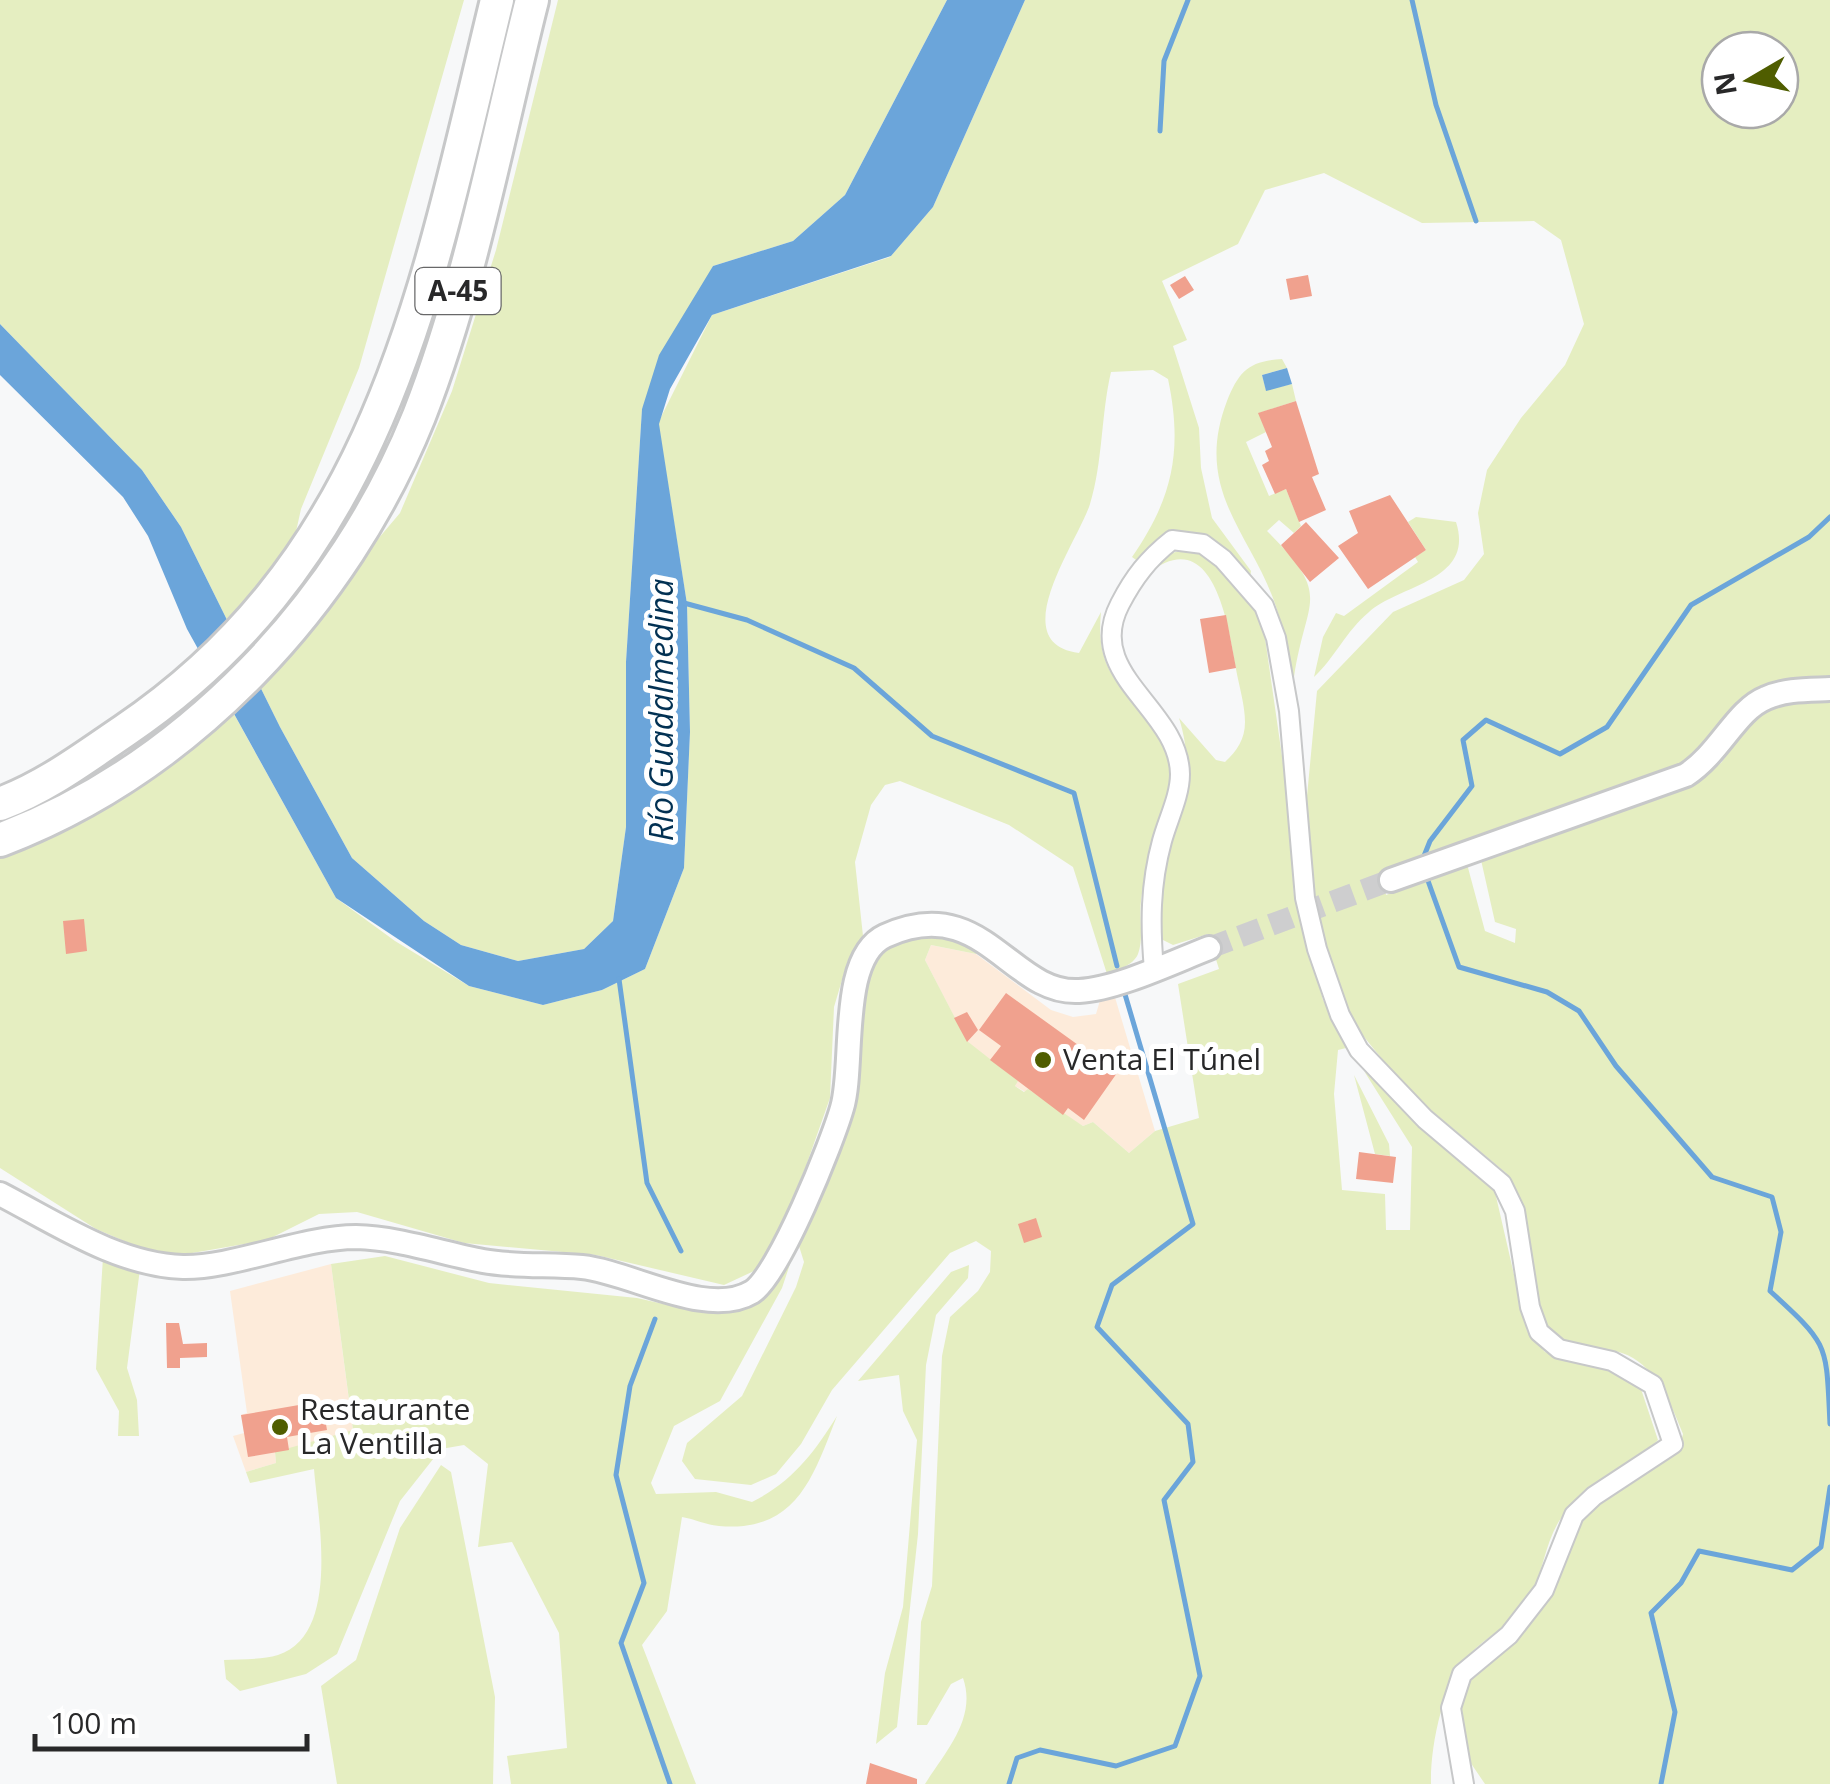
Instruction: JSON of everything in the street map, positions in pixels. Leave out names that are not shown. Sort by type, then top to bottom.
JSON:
[{"type":"highway","name":"A-45","points":[[0,840],[57,818],[123,774],[228,697],[273,650],[324,556],[390,395],[452,186],[497,0]]},
{"type":"highway","name":"A-45","points":[[0,804],[32,792],[206,668],[324,556],[384,492],[419,415],[450,322],[532,0]]},
{"type":"street","points":[[1154,970],[1150,891],[1180,778],[1178,756],[1170,736],[1120,672],[1110,634],[1134,576],[1172,540],[1203,544],[1223,559],[1264,606],[1276,638],[1289,711],[1306,898],[1334,998],[1359,1050],[1425,1119],[1502,1184],[1515,1211],[1530,1308],[1539,1332],[1559,1348],[1612,1361],[1653,1385],[1673,1444],[1594,1496],[1574,1515],[1544,1590],[1509,1635],[1462,1674],[1452,1708],[1464,1784]]},
{"type":"street","points":[[1391,880],[1686,774],[1710,760],[1744,712],[1763,698],[1830,689]]},
{"type":"street","points":[[0,1194],[118,1254],[184,1267],[351,1237],[380,1238],[488,1262],[587,1267],[716,1302],[752,1292],[778,1262],[843,1107],[856,974],[872,945],[885,936],[928,926],[964,928],[1054,988],[1080,992],[1154,970],[1209,948]]},
{"type":"shaded area","points":[[931,945],[976,954],[1051,1010],[1073,1017],[1096,1014],[1101,997],[1114,994],[1155,1131],[1129,1153],[1093,1122],[1083,1126],[1015,1086],[1017,1081],[967,1042],[925,960]]},
{"type":"shaded area","points":[[331,1264],[353,1431],[275,1453],[276,1463],[246,1472],[233,1436],[244,1433],[241,1415],[247,1413],[230,1291]]},
{"type":"green space","points":[[0,0],[464,0],[359,368],[301,509],[295,536],[350,572],[400,513],[452,391],[496,250],[558,0],[947,0],[845,195],[793,241],[713,266],[642,409],[626,662],[626,827],[613,921],[584,949],[518,961],[461,945],[424,921],[352,858],[280,727],[181,527],[142,470],[0,324]]},
{"type":"green space","points":[[1025,0],[1830,0],[1830,678],[1775,685],[1747,697],[1700,754],[1671,767],[1383,874],[1386,895],[1467,864],[1485,931],[1515,943],[1516,929],[1495,922],[1481,860],[1690,782],[1721,763],[1757,713],[1771,704],[1830,698],[1830,1784],[1485,1784],[1468,1759],[1458,1711],[1465,1687],[1480,1665],[1533,1619],[1550,1590],[1576,1524],[1594,1505],[1678,1453],[1683,1434],[1664,1392],[1642,1365],[1623,1353],[1566,1341],[1547,1328],[1530,1292],[1519,1210],[1506,1173],[1408,1091],[1347,1016],[1317,925],[1305,817],[1317,691],[1393,612],[1464,580],[1484,554],[1478,513],[1487,470],[1521,418],[1565,365],[1584,324],[1561,240],[1534,221],[1422,223],[1324,173],[1265,190],[1238,244],[1162,281],[1187,340],[1173,346],[1199,428],[1201,468],[1212,518],[1251,571],[1250,578],[1223,550],[1197,533],[1170,534],[1139,562],[1132,557],[1157,514],[1171,472],[1172,405],[1168,379],[1153,370],[1111,372],[1090,504],[1061,565],[1046,611],[1047,631],[1057,645],[1079,653],[1101,612],[1105,660],[1113,676],[1147,715],[1168,751],[1171,787],[1144,883],[1138,954],[1129,964],[1107,974],[1073,867],[1009,825],[900,781],[885,785],[871,805],[855,862],[863,936],[848,960],[834,1007],[830,1098],[774,1246],[754,1271],[724,1285],[596,1255],[464,1243],[357,1212],[319,1214],[267,1240],[175,1256],[145,1250],[96,1229],[0,1168],[0,856],[60,831],[123,796],[234,714],[336,898],[395,941],[469,986],[543,1005],[602,990],[645,969],[684,868],[690,732],[687,604],[658,423],[712,315],[890,257],[933,207]]},
{"type":"green space","points":[[1282,359],[1287,368],[1262,375],[1266,390],[1292,384],[1296,401],[1259,413],[1266,432],[1246,442],[1269,496],[1286,489],[1301,526],[1294,533],[1279,520],[1267,531],[1301,571],[1310,599],[1294,677],[1287,678],[1282,631],[1271,594],[1233,517],[1217,465],[1218,435],[1236,382],[1253,365]]},
{"type":"green space","points":[[1416,517],[1456,522],[1459,542],[1455,557],[1432,579],[1369,612],[1314,677],[1323,637],[1336,613],[1344,616],[1418,562],[1415,557],[1426,550],[1408,522]]},
{"type":"green space","points":[[1196,549],[1221,565],[1247,593],[1264,631],[1287,791],[1294,896],[1323,1000],[1350,1047],[1338,1050],[1334,1094],[1342,1190],[1385,1194],[1386,1230],[1410,1230],[1412,1147],[1364,1071],[1495,1192],[1527,1331],[1545,1352],[1613,1371],[1641,1389],[1658,1440],[1562,1517],[1525,1605],[1461,1666],[1440,1715],[1431,1784],[925,1784],[957,1734],[966,1707],[963,1678],[951,1684],[927,1725],[917,1725],[921,1622],[932,1586],[942,1356],[950,1317],[978,1291],[990,1272],[991,1251],[976,1241],[950,1253],[832,1390],[801,1444],[776,1474],[751,1485],[695,1479],[682,1461],[687,1443],[742,1396],[796,1287],[804,1262],[799,1246],[854,1112],[865,993],[872,971],[884,953],[899,941],[920,936],[979,947],[976,954],[931,945],[925,960],[967,1041],[1018,1081],[1015,1086],[1024,1092],[1028,1089],[1083,1126],[1093,1122],[1129,1153],[1155,1131],[1199,1118],[1178,984],[1219,969],[1208,934],[1173,945],[1161,939],[1159,908],[1186,778],[1186,749],[1179,718],[1216,760],[1225,762],[1242,739],[1245,716],[1222,605],[1202,568],[1187,560],[1169,561],[1146,575],[1167,555]]},
{"type":"green space","points":[[1354,1075],[1389,1144],[1390,1156],[1375,1154]]},
{"type":"green space","points":[[385,1256],[489,1283],[637,1298],[694,1311],[734,1308],[765,1295],[790,1264],[782,1288],[720,1401],[674,1426],[651,1483],[656,1494],[716,1492],[752,1502],[801,1465],[837,1416],[810,1478],[785,1510],[746,1526],[714,1525],[682,1517],[667,1611],[642,1645],[696,1784],[511,1784],[507,1756],[567,1748],[559,1633],[512,1542],[478,1547],[488,1464],[464,1445],[441,1449],[400,1501],[337,1654],[306,1674],[240,1691],[226,1679],[224,1660],[278,1655],[298,1643],[311,1624],[321,1573],[314,1469],[250,1483],[246,1472],[276,1463],[275,1452],[353,1430],[331,1264]]},
{"type":"green space","points":[[103,1257],[140,1269],[127,1368],[137,1400],[139,1436],[118,1436],[119,1411],[96,1369]]},
{"type":"green space","points":[[969,1265],[968,1278],[936,1315],[926,1365],[918,1534],[897,1727],[876,1744],[885,1673],[903,1607],[917,1440],[903,1411],[899,1375],[858,1381],[951,1272]]},
{"type":"green space","points":[[441,1465],[451,1472],[495,1697],[493,1784],[337,1784],[321,1686],[356,1660],[400,1528]]},
{"type":"water","name":"Río Guadalmedina","points":[[947,0],[1025,0],[933,207],[891,256],[712,315],[670,389],[659,424],[687,604],[690,732],[684,868],[645,969],[602,990],[543,1005],[469,986],[336,898],[187,629],[148,536],[123,497],[0,375],[0,324],[142,470],[181,527],[280,727],[352,858],[424,921],[461,945],[518,961],[584,949],[613,921],[626,827],[626,662],[642,409],[659,355],[713,266],[793,241],[845,195]]},
{"type":"water","points":[[1287,368],[1292,384],[1266,391],[1262,375]]},
{"type":"building","points":[[1308,275],[1312,296],[1290,300],[1286,279]]},
{"type":"building","points":[[1185,276],[1194,290],[1179,299],[1170,285]]},
{"type":"building","points":[[1296,401],[1319,474],[1312,477],[1326,510],[1299,522],[1286,489],[1275,494],[1262,465],[1269,461],[1265,451],[1272,447],[1258,413]]},
{"type":"building","points":[[1390,495],[1426,550],[1368,589],[1338,546],[1358,533],[1349,511]]},
{"type":"building","points":[[1306,522],[1339,558],[1310,582],[1281,545]]},
{"type":"building","points":[[1226,615],[1236,668],[1209,673],[1200,619]]},
{"type":"building","points":[[84,919],[87,951],[66,954],[63,921]]},
{"type":"building","points":[[1006,993],[1117,1073],[1084,1120],[1068,1108],[1063,1115],[990,1060],[1001,1046],[979,1030]]},
{"type":"building","points":[[967,1012],[978,1030],[967,1042],[954,1018]]},
{"type":"building","points":[[1359,1152],[1396,1157],[1393,1183],[1356,1179]]},
{"type":"building","points":[[1036,1218],[1042,1237],[1024,1243],[1018,1224]]},
{"type":"building","points":[[166,1323],[179,1323],[183,1344],[207,1343],[207,1357],[180,1358],[180,1368],[167,1368]]},
{"type":"building","points":[[322,1401],[327,1430],[287,1437],[289,1450],[248,1457],[241,1415]]},
{"type":"building","points":[[870,1763],[917,1779],[917,1784],[866,1784]]},
{"type":"waterway","points":[[1160,131],[1164,61],[1188,0]]},
{"type":"waterway","points":[[1412,0],[1436,105],[1476,221]]},
{"type":"waterway","points":[[1424,856],[1430,841],[1472,786],[1463,740],[1486,720],[1560,754],[1607,727],[1691,605],[1809,537],[1830,517]]},
{"type":"waterway","name":"Río Guadalmedina","points":[[684,603],[747,620],[854,668],[932,736],[1074,793],[1117,966]]},
{"type":"waterway","points":[[1427,878],[1459,967],[1547,992],[1579,1011],[1616,1066],[1712,1177],[1772,1197],[1781,1232],[1770,1291],[1804,1324],[1821,1348],[1830,1424]]},
{"type":"waterway","points":[[619,979],[647,1183],[681,1251]]},
{"type":"waterway","points":[[1009,1784],[1017,1758],[1040,1750],[1116,1766],[1175,1746],[1200,1676],[1164,1500],[1193,1462],[1188,1424],[1097,1327],[1112,1285],[1193,1224],[1124,991]]},
{"type":"waterway","points":[[655,1319],[630,1386],[616,1475],[644,1583],[621,1643],[670,1784]]},
{"type":"waterway","points":[[1661,1784],[1675,1712],[1651,1613],[1681,1583],[1699,1551],[1792,1570],[1821,1547],[1830,1487]]},
{"type":"tunnel","points":[[1209,948],[1391,880]]},
{"type":"place","name":"Venta El Túnel","points":[[1043,1060]]},
{"type":"place","name":"Restaurante La Ventilla","points":[[280,1427]]}]
